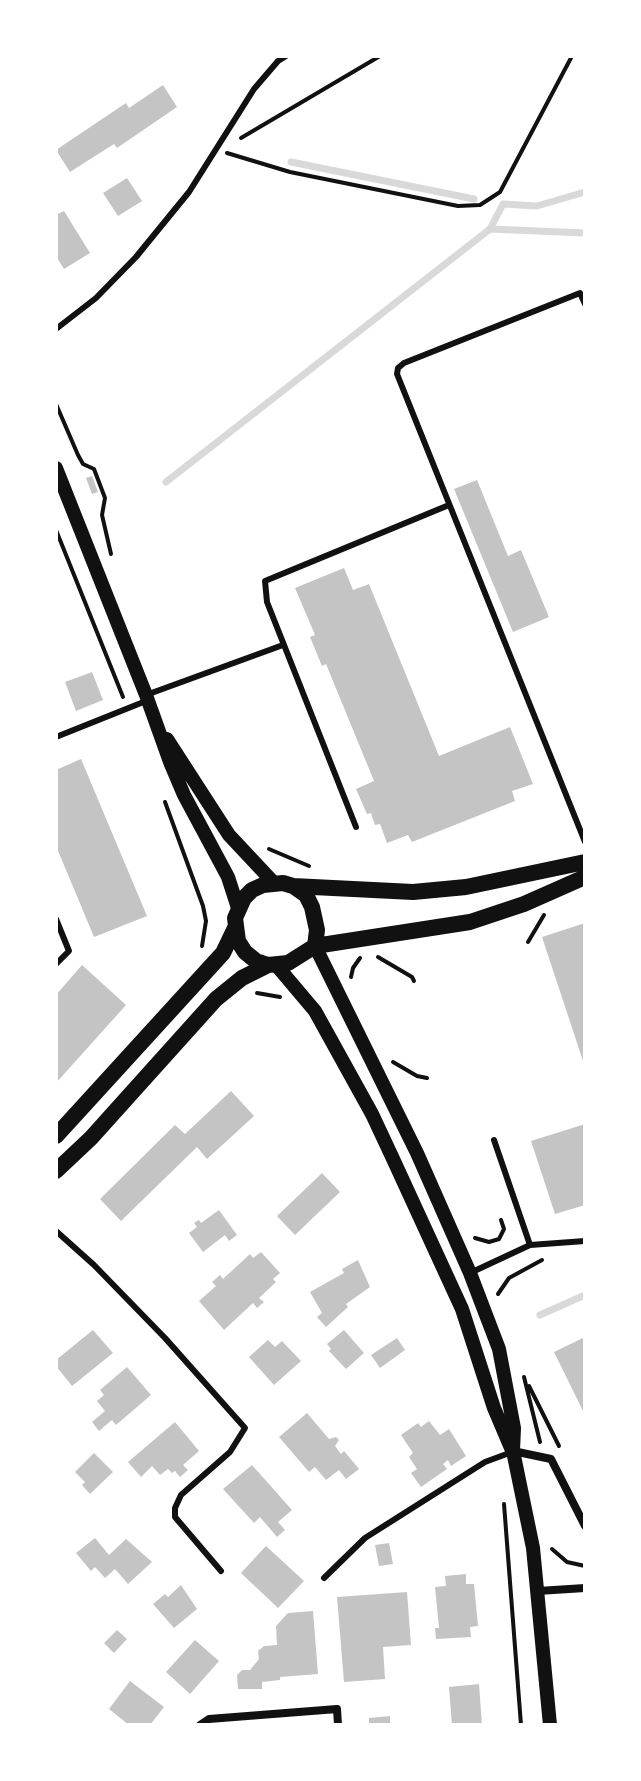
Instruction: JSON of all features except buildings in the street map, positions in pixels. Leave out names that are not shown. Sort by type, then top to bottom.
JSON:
[{"type":"main road","points":[[56,1136],[223,953],[235,928],[238,908],[252,890],[274,883],[413,892],[466,887],[585,862]]},
{"type":"main road","points":[[56,1171],[91,1138],[216,999],[242,978],[302,956],[315,946],[470,922],[524,904],[585,877]]},
{"type":"main road","points":[[293,886],[306,895],[312,907],[317,930],[315,946]]},
{"type":"main road","points":[[235,928],[245,952],[256,961],[273,966]]},
{"type":"street","points":[[56,468],[184,795],[221,863],[238,908]]},
{"type":"street","points":[[158,725],[229,835],[274,883]]},
{"type":"street","points":[[315,946],[406,1130],[494,1331],[506,1378],[514,1428],[513,1451],[527,1514],[538,1591],[550,1725]]},
{"type":"street","points":[[273,966],[299,990],[322,1023],[372,1114],[462,1309],[502,1430],[513,1451]]},
{"type":"street","points":[[513,1451],[551,1459],[585,1526]]},
{"type":"street","points":[[538,1591],[585,1588]]},
{"type":"street","points":[[200,1725],[209,1719],[337,1709],[338,1725]]},
{"type":"lane","points":[[56,329],[96,298],[136,257],[189,192],[254,89],[286,56]]},
{"type":"lane","points":[[585,304],[580,293],[398,368],[398,382],[585,842]]},
{"type":"lane","points":[[356,827],[267,602],[265,581],[449,505]]},
{"type":"lane","points":[[56,737],[283,645]]},
{"type":"lane","points":[[56,919],[69,951],[56,964]]},
{"type":"lane","points":[[494,1140],[530,1245]]},
{"type":"lane","points":[[56,1231],[165,1338],[245,1428],[230,1452],[181,1495],[175,1508],[175,1517],[221,1571]]},
{"type":"lane","points":[[470,1273],[530,1245],[585,1241]]},
{"type":"lane","points":[[324,1578],[365,1538],[485,1462],[513,1451]]},
{"type":"path","points":[[217,150],[380,56]]},
{"type":"path","points":[[217,150],[290,172],[458,206],[480,205],[500,192],[572,56]]},
{"type":"path","points":[[56,404],[78,455],[83,464],[94,469],[105,498],[102,515],[112,555]]},
{"type":"path","points":[[56,530],[129,708]]},
{"type":"path","points":[[163,796],[203,906],[205,936]]},
{"type":"path","points":[[264,845],[300,864],[315,868]]},
{"type":"path","points":[[528,942],[548,906]]},
{"type":"path","points":[[369,952],[414,981]]},
{"type":"path","points":[[250,994],[268,994],[287,999]]},
{"type":"path","points":[[390,1060],[417,1076],[427,1078]]},
{"type":"path","points":[[526,1380],[560,1448]]},
{"type":"path","points":[[503,1495],[521,1725]]},
{"type":"waterway","points":[[291,162],[474,199]]},
{"type":"waterway","points":[[490,229],[503,204],[537,206],[585,192]]},
{"type":"waterway","points":[[166,482],[490,229],[585,233]]},
{"type":"waterway","points":[[540,1315],[585,1295]]}]
